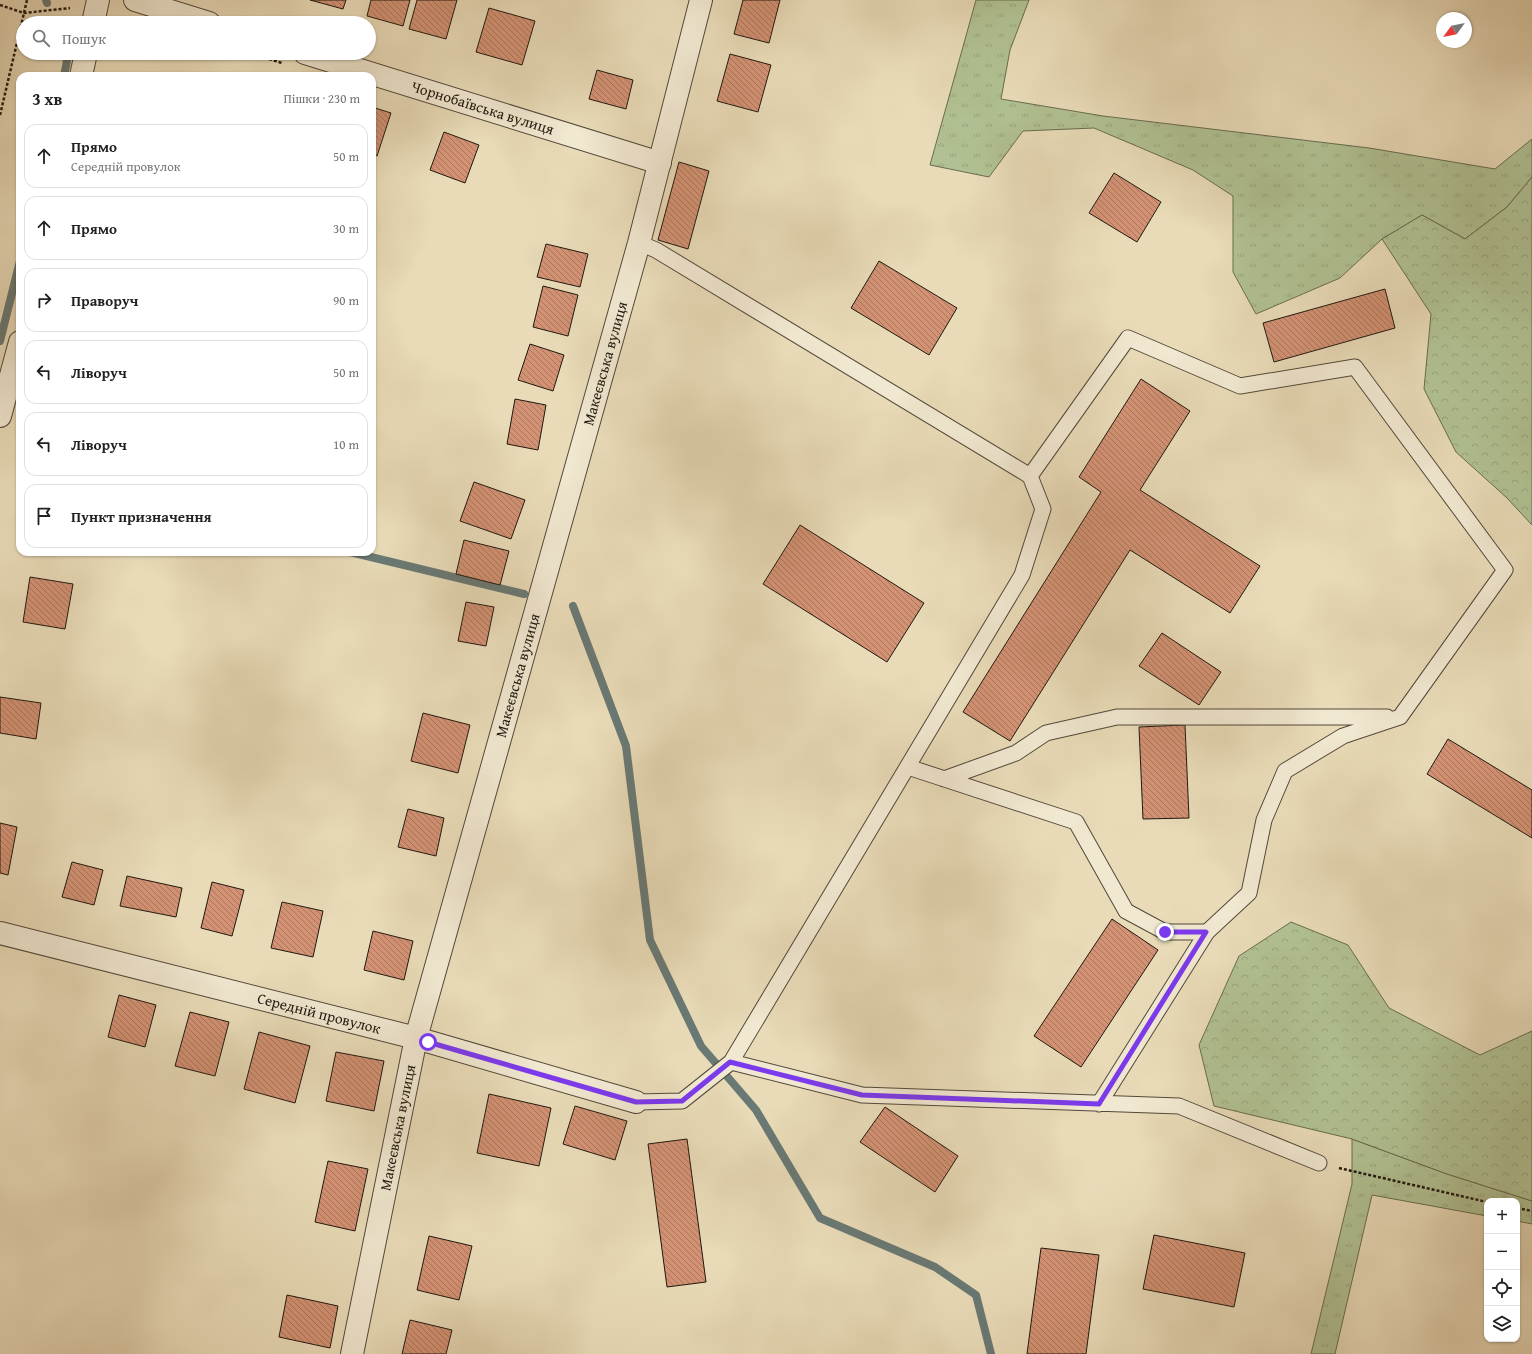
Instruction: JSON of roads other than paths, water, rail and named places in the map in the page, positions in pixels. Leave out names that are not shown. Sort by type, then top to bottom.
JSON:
[{"type":"street","points":[[134,0],[186,16]]},
{"type":"street","name":"Макеєвська вулиця","points":[[352,1354],[416,1038],[639,243],[701,0]]},
{"type":"street","points":[[82,72],[84,60]]},
{"type":"street","name":"Чорнобаївська вулиця","points":[[328,60],[366,72]]},
{"type":"street","name":"Чорнобаївська вулиця","points":[[376,75],[660,163]]},
{"type":"street","points":[[0,416],[16,357]]},
{"type":"street","name":"Середній провулок","points":[[0,933],[416,1038],[636,1102]]},
{"type":"lane","points":[[636,1102],[682,1101],[730,1062],[1022,575],[1043,508],[1030,476],[656,250],[639,243]]},
{"type":"lane","points":[[1030,476],[1128,338],[1240,386],[1355,367],[1505,570],[1400,717],[1343,736],[1286,771],[1264,820],[1249,893],[1206,932],[1099,1104]]},
{"type":"lane","points":[[944,779],[1016,753],[1046,733],[1117,717],[1400,717]]},
{"type":"lane","points":[[908,767],[1076,822],[1126,911],[1165,932],[1206,932]]},
{"type":"lane","points":[[730,1062],[862,1095],[1179,1106],[1319,1163]]},
{"type":"waterway","points":[[65,72],[67,60]]},
{"type":"waterway","points":[[0,341],[16,277]]},
{"type":"waterway","points":[[367,556],[524,594]]},
{"type":"waterway","points":[[573,606],[626,746],[650,940],[701,1046],[756,1110],[820,1218],[935,1267],[976,1295],[991,1354]]}]
